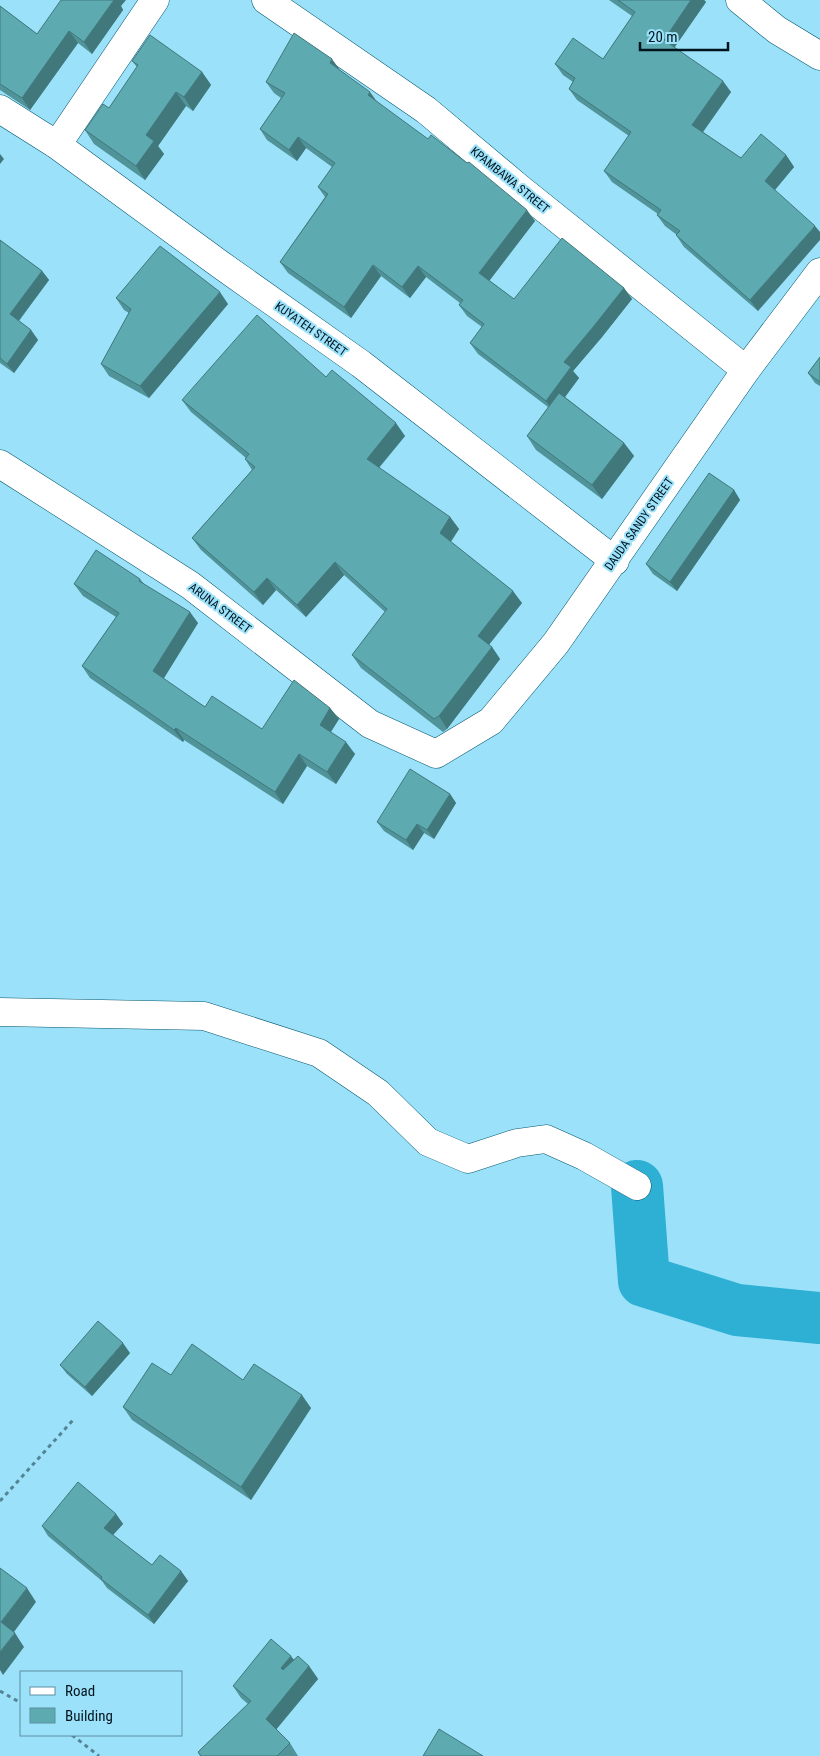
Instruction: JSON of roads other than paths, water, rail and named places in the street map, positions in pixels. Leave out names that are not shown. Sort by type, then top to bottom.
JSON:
[{"type":"street","points":[[57,145],[155,0]]},
{"type":"street","name":"KPAMBAWA STREET","points":[[266,0],[426,110],[519,188],[746,370]]},
{"type":"street","points":[[740,0],[777,30],[820,56]]},
{"type":"street","name":"KUYATEH STREET","points":[[0,109],[57,145],[221,265],[361,364],[615,561]]},
{"type":"street","name":"DAUDA SANDY STREET","points":[[436,754],[491,721],[556,643],[615,561],[746,370],[820,272]]},
{"type":"street","name":"ARUNA STREET","points":[[0,464],[190,585],[370,724],[436,754]]},
{"type":"street","points":[[0,1012],[204,1016],[319,1053],[378,1093],[428,1142],[468,1159],[516,1143],[546,1139],[584,1156],[637,1186]]},
{"type":"waterway","points":[[637,1186],[644,1281],[737,1310],[820,1318]]}]
